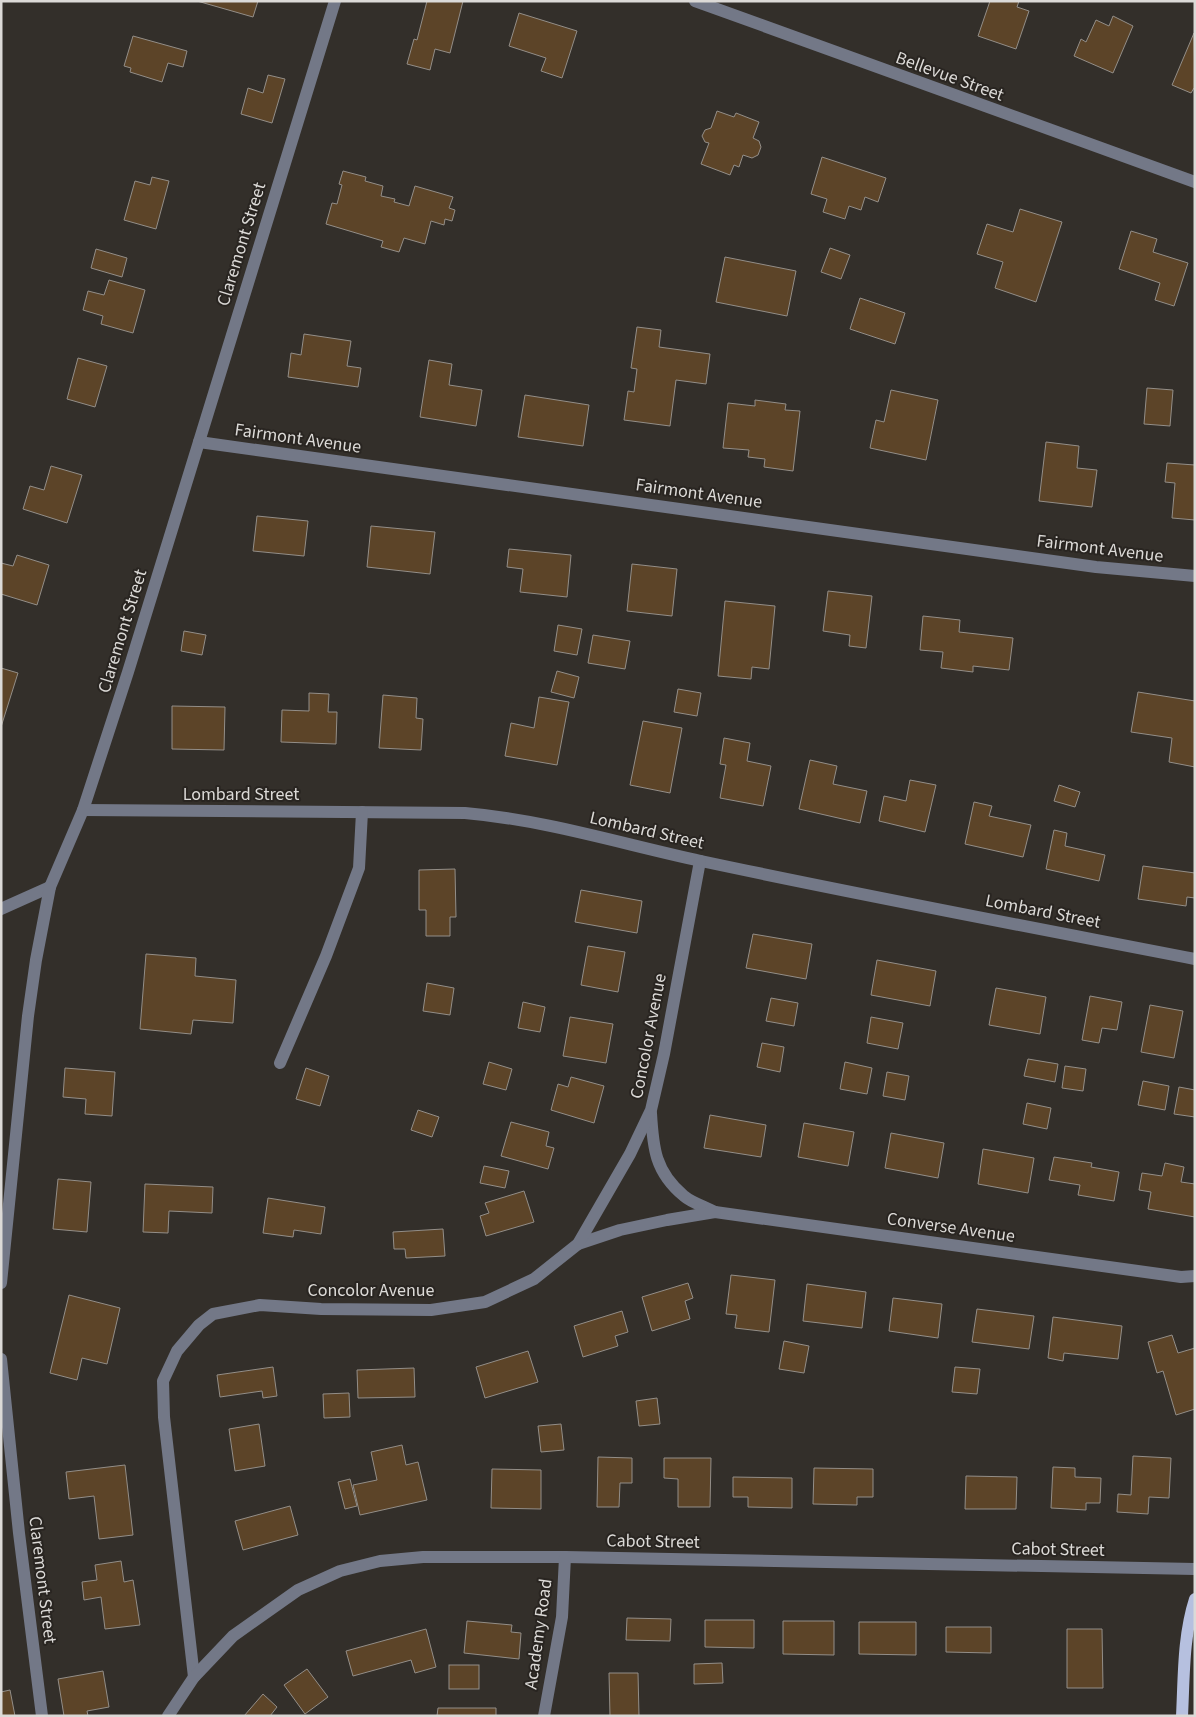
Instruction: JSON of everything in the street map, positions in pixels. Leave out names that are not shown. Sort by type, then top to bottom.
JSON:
[{"type":"main road","points":[[1182,1716],[1190,1613],[1195,1599]]},
{"type":"street","name":"Claremont Street","points":[[1,1283],[28,1016],[36,960],[50,888],[82,810],[128,672],[335,1]]},
{"type":"street","name":"Bellevue Street","points":[[695,1],[1195,182]]},
{"type":"street","name":"Fairmont Avenue","points":[[199,442],[1096,567],[1195,576]]},
{"type":"street","name":"Lombard Street","points":[[82,810],[465,813],[505,817],[540,823],[700,861],[1195,959]]},
{"type":"street","points":[[280,1063],[326,956],[359,868],[362,812]]},
{"type":"street","name":"Concolor Avenue","points":[[194,1677],[164,1417],[163,1381],[177,1351],[199,1325],[213,1314],[260,1305],[320,1309],[431,1310],[485,1302],[534,1279],[578,1244],[630,1154],[651,1110],[664,1054],[700,861]]},
{"type":"street","points":[[1,909],[50,888]]},
{"type":"street","name":"Converse Avenue","points":[[651,1110],[653,1146],[663,1172],[685,1197],[715,1212],[1181,1277],[1195,1282]]},
{"type":"street","name":"Converse Avenue","points":[[578,1244],[620,1230],[715,1212]]},
{"type":"street","name":"Converse Avenue","points":[[1181,1277],[1195,1276]]},
{"type":"street","name":"Claremont Street","points":[[1,1359],[19,1533],[42,1716]]},
{"type":"street","name":"Cabot Street","points":[[168,1716],[194,1677],[233,1636],[298,1590],[340,1571],[380,1561],[424,1557],[565,1557],[1195,1569]]},
{"type":"street","name":"Academy Road","points":[[544,1716],[562,1617],[565,1557]]},
{"type":"building","points":[[197,1],[258,1],[253,17]]},
{"type":"building","points":[[427,1],[463,1],[450,53],[435,49],[430,70],[407,64],[414,39],[417,40]]},
{"type":"building","points":[[990,1],[1019,1],[1017,7],[1029,11],[1016,49],[978,36]]},
{"type":"building","points":[[519,13],[577,31],[562,78],[541,71],[546,58],[509,46]]},
{"type":"building","points":[[1113,16],[1133,26],[1113,73],[1074,56],[1081,39],[1086,42],[1096,20],[1109,26]]},
{"type":"building","points":[[1194,33],[1195,89],[1191,93],[1172,85]]},
{"type":"building","points":[[133,36],[187,51],[183,67],[168,63],[162,82],[130,72],[131,68],[124,66]]},
{"type":"building","points":[[268,75],[285,79],[272,123],[241,114],[248,88],[263,93]]},
{"type":"building","points":[[717,111],[734,117],[736,113],[759,122],[753,138],[759,141],[761,147],[758,155],[752,158],[743,155],[739,167],[734,165],[730,175],[701,164],[709,143],[705,142],[702,136],[705,130],[711,128]]},
{"type":"building","points":[[822,157],[886,178],[878,202],[865,197],[861,210],[849,206],[845,219],[823,212],[827,199],[811,194]]},
{"type":"building","points":[[343,171],[366,177],[365,181],[383,186],[381,196],[395,199],[394,202],[409,206],[415,186],[453,197],[449,208],[455,210],[452,221],[445,219],[444,225],[431,221],[425,244],[404,238],[399,252],[381,247],[383,241],[326,224],[332,203],[337,204],[342,185],[339,184]]},
{"type":"building","points":[[152,177],[169,181],[156,229],[124,220],[135,181],[150,185]]},
{"type":"building","points":[[1020,209],[1062,222],[1036,302],[995,288],[1003,262],[977,254],[987,224],[1013,232]]},
{"type":"building","points":[[1131,231],[1157,239],[1153,252],[1188,263],[1174,306],[1155,300],[1160,283],[1119,269]]},
{"type":"building","points":[[830,248],[850,255],[841,279],[821,272]]},
{"type":"building","points":[[96,249],[127,258],[122,277],[91,268]]},
{"type":"building","points":[[725,257],[796,271],[787,316],[716,302]]},
{"type":"building","points":[[109,280],[145,290],[133,333],[101,324],[103,316],[83,310],[88,291],[104,295]]},
{"type":"building","points":[[860,298],[905,313],[895,344],[850,329]]},
{"type":"building","points":[[637,327],[661,330],[659,347],[710,354],[706,384],[676,380],[670,426],[624,420],[628,391],[634,392],[637,369],[631,368]]},
{"type":"building","points":[[304,334],[351,341],[347,366],[361,368],[358,387],[288,377],[291,353],[301,355]]},
{"type":"building","points":[[78,358],[107,366],[95,407],[67,399]]},
{"type":"building","points":[[429,360],[452,364],[449,385],[482,390],[476,426],[420,417]]},
{"type":"building","points":[[1147,388],[1173,390],[1170,426],[1144,424]]},
{"type":"building","points":[[891,390],[938,400],[926,460],[870,448],[876,420],[884,422]]},
{"type":"building","points":[[525,395],[589,405],[583,446],[518,437]]},
{"type":"building","points":[[755,400],[786,404],[785,410],[800,411],[793,471],[764,467],[765,459],[748,457],[749,450],[723,448],[728,403],[755,406]]},
{"type":"building","points":[[1046,442],[1079,446],[1077,468],[1097,470],[1092,507],[1039,501]]},
{"type":"building","points":[[1167,463],[1195,465],[1195,520],[1172,518],[1175,483],[1165,482]]},
{"type":"building","points":[[51,466],[82,475],[67,523],[23,509],[30,486],[44,490]]},
{"type":"building","points":[[257,516],[308,521],[304,556],[253,551]]},
{"type":"building","points":[[371,526],[435,532],[430,574],[367,567]]},
{"type":"building","points":[[509,549],[571,555],[567,597],[520,592],[523,569],[507,567]]},
{"type":"building","points":[[17,555],[49,565],[37,605],[1,594],[1,563],[13,566]]},
{"type":"building","points":[[632,564],[677,569],[672,616],[627,611]]},
{"type":"building","points":[[828,591],[872,596],[866,648],[849,646],[850,635],[823,631]]},
{"type":"building","points":[[725,601],[775,606],[769,669],[752,667],[751,679],[718,676]]},
{"type":"building","points":[[923,616],[960,620],[959,632],[1013,638],[1009,670],[973,666],[973,672],[941,668],[943,652],[920,650]]},
{"type":"building","points":[[558,625],[582,629],[577,655],[554,651]]},
{"type":"building","points":[[184,631],[206,635],[202,655],[181,651]]},
{"type":"building","points":[[593,635],[630,641],[625,669],[588,663]]},
{"type":"building","points":[[1,668],[18,673],[1,727]]},
{"type":"building","points":[[557,671],[579,677],[574,698],[551,692]]},
{"type":"building","points":[[678,689],[701,693],[697,716],[674,712]]},
{"type":"building","points":[[1138,692],[1195,701],[1195,767],[1169,762],[1172,738],[1131,732]]},
{"type":"building","points":[[309,693],[329,694],[328,712],[337,712],[336,744],[281,742],[282,710],[309,711]]},
{"type":"building","points":[[383,695],[417,698],[416,718],[423,719],[421,750],[379,748]]},
{"type":"building","points":[[539,697],[569,702],[557,765],[505,756],[511,723],[534,728]]},
{"type":"building","points":[[172,706],[225,707],[224,750],[172,749]]},
{"type":"building","points":[[643,721],[682,728],[670,793],[630,785]]},
{"type":"building","points":[[724,738],[750,743],[747,761],[771,766],[763,806],[720,798],[726,765],[720,764]]},
{"type":"building","points":[[810,760],[837,766],[833,784],[867,791],[860,823],[799,809]]},
{"type":"building","points":[[910,780],[936,785],[925,832],[879,821],[884,796],[906,801]]},
{"type":"building","points":[[1059,785],[1080,792],[1075,807],[1054,801]]},
{"type":"building","points":[[974,802],[992,806],[989,816],[1031,825],[1023,857],[965,844]]},
{"type":"building","points":[[1054,830],[1067,833],[1065,846],[1105,855],[1099,881],[1046,869]]},
{"type":"building","points":[[1143,866],[1195,873],[1195,898],[1187,897],[1186,906],[1138,899]]},
{"type":"building","points":[[455,869],[456,917],[450,917],[450,936],[426,936],[426,910],[419,910],[419,870]]},
{"type":"building","points":[[581,890],[642,901],[637,933],[575,922]]},
{"type":"building","points":[[753,934],[812,944],[806,979],[746,968]]},
{"type":"building","points":[[588,946],[625,952],[618,992],[581,985]]},
{"type":"building","points":[[146,954],[196,958],[195,976],[236,980],[233,1023],[193,1020],[191,1034],[140,1029]]},
{"type":"building","points":[[877,960],[936,971],[930,1006],[871,995]]},
{"type":"building","points":[[427,983],[454,988],[450,1015],[423,1011]]},
{"type":"building","points":[[996,988],[1046,997],[1040,1034],[989,1025]]},
{"type":"building","points":[[1090,996],[1122,1002],[1117,1030],[1102,1028],[1099,1043],[1082,1040]]},
{"type":"building","points":[[771,998],[798,1003],[794,1026],[766,1021]]},
{"type":"building","points":[[523,1002],[545,1007],[540,1032],[518,1028]]},
{"type":"building","points":[[1150,1005],[1183,1011],[1174,1058],[1141,1052]]},
{"type":"building","points":[[570,1017],[613,1024],[606,1063],[563,1056]]},
{"type":"building","points":[[871,1017],[903,1023],[898,1049],[867,1043]]},
{"type":"building","points":[[762,1043],[784,1047],[780,1072],[757,1067]]},
{"type":"building","points":[[1028,1059],[1058,1064],[1055,1082],[1024,1076]]},
{"type":"building","points":[[489,1062],[512,1069],[506,1090],[483,1084]]},
{"type":"building","points":[[845,1062],[872,1068],[867,1094],[840,1089]]},
{"type":"building","points":[[1065,1066],[1086,1069],[1083,1091],[1062,1088]]},
{"type":"building","points":[[65,1068],[115,1072],[112,1116],[85,1114],[86,1099],[63,1097]]},
{"type":"building","points":[[306,1068],[329,1076],[320,1106],[296,1099]]},
{"type":"building","points":[[887,1072],[909,1076],[905,1100],[883,1096]]},
{"type":"building","points":[[571,1077],[604,1086],[594,1123],[551,1110],[558,1084],[568,1087]]},
{"type":"building","points":[[1143,1081],[1169,1086],[1165,1110],[1138,1105]]},
{"type":"building","points":[[1179,1087],[1195,1090],[1195,1117],[1174,1114]]},
{"type":"building","points":[[1027,1103],[1051,1108],[1047,1129],[1023,1124]]},
{"type":"building","points":[[418,1110],[439,1117],[432,1137],[411,1130]]},
{"type":"building","points":[[710,1115],[766,1125],[761,1157],[704,1148]]},
{"type":"building","points":[[511,1122],[549,1132],[546,1146],[554,1148],[548,1169],[501,1156]]},
{"type":"building","points":[[804,1123],[854,1132],[848,1166],[798,1157]]},
{"type":"building","points":[[891,1133],[944,1143],[938,1178],[885,1168]]},
{"type":"building","points":[[983,1149],[1034,1158],[1028,1193],[978,1184]]},
{"type":"building","points":[[1054,1157],[1092,1163],[1091,1167],[1119,1172],[1114,1201],[1078,1195],[1080,1185],[1049,1180]]},
{"type":"building","points":[[1165,1163],[1184,1167],[1181,1182],[1195,1184],[1195,1217],[1148,1209],[1151,1192],[1139,1190],[1142,1173],[1162,1176]]},
{"type":"building","points":[[484,1166],[509,1171],[505,1188],[480,1183]]},
{"type":"building","points":[[58,1179],[91,1182],[87,1232],[53,1229]]},
{"type":"building","points":[[145,1184],[213,1187],[212,1213],[169,1211],[168,1233],[143,1232]]},
{"type":"building","points":[[524,1191],[534,1222],[486,1236],[480,1216],[489,1213],[485,1203]]},
{"type":"building","points":[[268,1198],[325,1207],[321,1234],[294,1230],[293,1237],[263,1233]]},
{"type":"building","points":[[443,1229],[445,1256],[406,1258],[405,1249],[394,1249],[393,1232]]},
{"type":"building","points":[[731,1275],[775,1280],[769,1332],[735,1328],[737,1315],[726,1314]]},
{"type":"building","points":[[688,1283],[693,1298],[685,1301],[690,1319],[652,1331],[642,1297]]},
{"type":"building","points":[[807,1284],[866,1292],[862,1328],[803,1321]]},
{"type":"building","points":[[69,1295],[120,1308],[107,1364],[82,1358],[77,1380],[50,1373]]},
{"type":"building","points":[[893,1298],[942,1304],[938,1338],[889,1331]]},
{"type":"building","points":[[977,1309],[1034,1316],[1029,1349],[972,1342]]},
{"type":"building","points":[[622,1311],[628,1332],[615,1336],[618,1346],[583,1357],[574,1326]]},
{"type":"building","points":[[1053,1317],[1122,1326],[1118,1359],[1064,1353],[1063,1361],[1048,1358]]},
{"type":"building","points":[[1172,1335],[1178,1353],[1195,1348],[1195,1409],[1176,1415],[1163,1371],[1157,1373],[1148,1342]]},
{"type":"building","points":[[784,1341],[809,1346],[804,1373],[779,1369]]},
{"type":"building","points":[[528,1351],[538,1382],[485,1398],[476,1367]]},
{"type":"building","points":[[273,1367],[277,1396],[263,1398],[262,1391],[220,1397],[217,1375]]},
{"type":"building","points":[[955,1367],[980,1369],[977,1394],[952,1392]]},
{"type":"building","points":[[414,1368],[415,1397],[358,1398],[357,1370]]},
{"type":"building","points":[[349,1393],[350,1417],[324,1418],[323,1394]]},
{"type":"building","points":[[657,1398],[660,1424],[639,1426],[636,1401]]},
{"type":"building","points":[[259,1424],[265,1466],[235,1471],[229,1429]]},
{"type":"building","points":[[561,1424],[564,1450],[541,1452],[538,1426]]},
{"type":"building","points":[[402,1445],[406,1465],[418,1462],[427,1500],[360,1515],[353,1485],[377,1480],[371,1452]]},
{"type":"building","points":[[1133,1456],[1171,1458],[1169,1498],[1149,1497],[1148,1514],[1117,1512],[1118,1494],[1131,1495]]},
{"type":"building","points":[[598,1457],[632,1458],[632,1483],[620,1483],[619,1507],[597,1507]]},
{"type":"building","points":[[664,1458],[711,1458],[710,1507],[678,1507],[678,1479],[664,1478]]},
{"type":"building","points":[[125,1465],[133,1535],[99,1539],[94,1496],[69,1499],[66,1472]]},
{"type":"building","points":[[1053,1467],[1075,1468],[1075,1477],[1101,1478],[1100,1503],[1086,1503],[1086,1510],[1051,1508]]},
{"type":"building","points":[[814,1468],[873,1469],[873,1497],[857,1497],[857,1505],[813,1504]]},
{"type":"building","points":[[492,1469],[541,1470],[541,1509],[491,1508]]},
{"type":"building","points":[[966,1476],[1017,1477],[1016,1509],[965,1509]]},
{"type":"building","points":[[733,1477],[792,1478],[792,1508],[748,1507],[748,1497],[733,1497]]},
{"type":"building","points":[[350,1479],[357,1506],[345,1509],[338,1482]]},
{"type":"building","points":[[290,1506],[298,1535],[243,1550],[235,1521]]},
{"type":"building","points":[[121,1561],[124,1582],[133,1580],[140,1625],[105,1629],[101,1597],[84,1600],[82,1582],[97,1580],[95,1565]]},
{"type":"building","points":[[627,1618],[671,1619],[670,1641],[626,1640]]},
{"type":"building","points":[[705,1620],[754,1620],[754,1648],[705,1647]]},
{"type":"building","points":[[467,1621],[512,1625],[511,1632],[521,1633],[519,1659],[464,1653]]},
{"type":"building","points":[[783,1621],[834,1621],[834,1655],[783,1654]]},
{"type":"building","points":[[859,1622],[916,1622],[916,1655],[859,1654]]},
{"type":"building","points":[[946,1627],[991,1627],[991,1653],[946,1652]]},
{"type":"building","points":[[426,1629],[436,1667],[415,1673],[411,1660],[353,1676],[346,1651]]},
{"type":"building","points":[[1067,1629],[1102,1629],[1103,1688],[1067,1688]]},
{"type":"building","points":[[722,1663],[723,1683],[694,1684],[694,1664]]},
{"type":"building","points":[[449,1665],[479,1665],[479,1689],[449,1689]]},
{"type":"building","points":[[307,1669],[328,1697],[305,1714],[284,1685]]},
{"type":"building","points":[[103,1671],[109,1707],[87,1711],[88,1716],[64,1716],[58,1679]]},
{"type":"building","points":[[609,1673],[638,1673],[639,1716],[610,1716]]},
{"type":"building","points":[[10,1690],[15,1716],[1,1716],[1,1692]]},
{"type":"building","points":[[263,1694],[277,1707],[270,1716],[244,1716]]},
{"type":"building","points":[[438,1708],[496,1708],[496,1716],[437,1716]]}]
